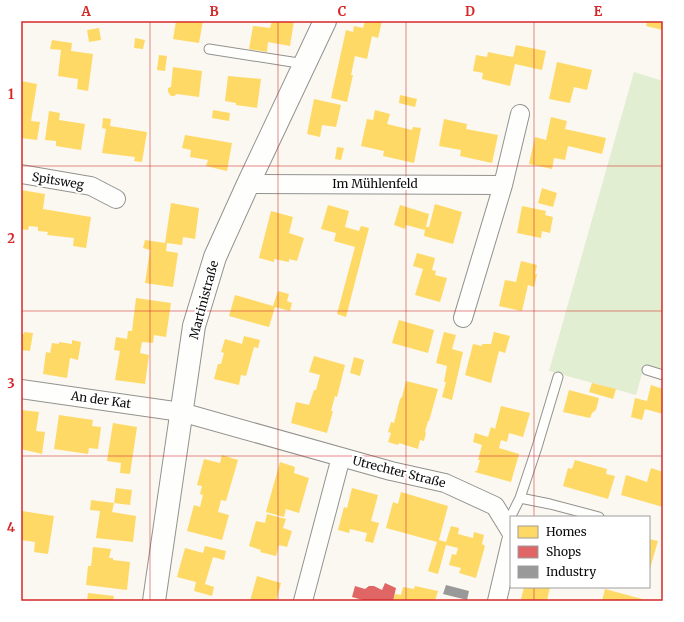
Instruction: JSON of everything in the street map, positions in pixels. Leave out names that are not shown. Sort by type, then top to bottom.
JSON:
[{"type":"street","name":"Martinistraße","points":[[154,601],[194,326],[204,290],[215,257],[325,21]]},
{"type":"street","points":[[463,318],[503,185],[520,114]]},
{"type":"street","name":"Spitsweg","points":[[21,174],[91,186],[116,199]]},
{"type":"street","name":"Im Mühlenfeld","points":[[248,184],[503,185]]},
{"type":"street","name":"An der Kat","points":[[21,389],[181,412]]},
{"type":"street","name":"Utrechter Straße","points":[[181,412],[391,471],[445,483],[495,506],[510,532]]},
{"type":"street","name":"Utrechter Straße","points":[[303,601],[341,457]]},
{"type":"street","points":[[497,601],[510,532]]},
{"type":"lane","points":[[209,50],[305,64]]},
{"type":"lane","points":[[647,370],[663,375]]},
{"type":"lane","points":[[515,516],[537,448],[558,376]]},
{"type":"lane","points":[[520,498],[596,516]]},
{"type":"green space","points":[[634,72],[663,81],[663,379],[642,374],[636,395],[549,371]]},
{"type":"building: Homes","points":[[176,21],[203,21],[199,43],[173,39]]},
{"type":"building: Homes","points":[[272,21],[294,21],[290,46],[268,42],[267,52],[249,49],[253,26],[270,28]]},
{"type":"building: Homes","points":[[365,21],[382,21],[378,38],[372,36],[367,59],[355,56],[351,75],[353,75],[347,102],[331,98],[346,30],[353,32],[354,26],[363,28]]},
{"type":"building: Homes","points":[[639,21],[663,21],[663,30],[646,26],[647,23]]},
{"type":"building: Homes","points":[[99,28],[101,40],[89,42],[87,30]]},
{"type":"building: Homes","points":[[135,38],[145,40],[143,49],[134,48]]},
{"type":"building: Homes","points":[[52,40],[72,43],[71,51],[93,54],[88,91],[77,89],[78,79],[58,76],[61,50],[50,49]]},
{"type":"building: Homes","points":[[516,45],[546,51],[542,70],[515,64],[510,86],[482,79],[483,73],[473,71],[476,55],[487,57],[488,52],[513,57]]},
{"type":"building: Homes","points":[[159,55],[167,56],[165,71],[157,70]]},
{"type":"building: Homes","points":[[557,62],[592,70],[587,90],[574,87],[570,103],[549,99]]},
{"type":"building: Homes","points":[[173,67],[202,71],[199,97],[177,94],[171,96],[168,92],[168,88],[171,87]]},
{"type":"building: Homes","points":[[228,76],[261,79],[257,108],[236,105],[236,103],[225,101]]},
{"type":"building: Homes","points":[[21,81],[37,84],[31,121],[40,122],[37,140],[21,138]]},
{"type":"building: Homes","points":[[400,95],[417,99],[415,107],[399,103]]},
{"type":"building: Homes","points":[[314,99],[341,105],[336,127],[322,125],[320,137],[307,134]]},
{"type":"building: Homes","points":[[213,110],[230,113],[229,121],[212,118]]},
{"type":"building: Homes","points":[[375,110],[390,114],[387,124],[412,130],[413,127],[421,128],[414,163],[383,156],[384,151],[361,146],[367,119],[373,120]]},
{"type":"building: Homes","points":[[49,111],[60,113],[59,120],[85,124],[81,150],[56,146],[56,141],[45,140]]},
{"type":"building: Homes","points":[[551,117],[567,121],[565,129],[606,138],[602,154],[568,146],[565,160],[554,158],[552,169],[529,164],[535,137],[546,140]]},
{"type":"building: Homes","points":[[103,118],[111,119],[110,126],[147,132],[142,162],[134,161],[135,157],[102,153],[106,129],[102,128]]},
{"type":"building: Homes","points":[[444,119],[467,124],[466,129],[498,135],[492,163],[460,156],[461,150],[439,146]]},
{"type":"building: Homes","points":[[185,135],[232,143],[227,171],[206,166],[208,160],[190,157],[191,150],[182,148]]},
{"type":"building: Homes","points":[[337,147],[344,148],[341,160],[335,159]]},
{"type":"building: Homes","points":[[542,188],[557,193],[553,207],[538,203]]},
{"type":"building: Homes","points":[[21,190],[45,194],[43,209],[91,217],[86,248],[73,246],[74,238],[47,235],[48,232],[38,231],[38,227],[29,226],[28,230],[21,229]]},
{"type":"building: Homes","points":[[171,203],[199,208],[195,239],[183,237],[182,245],[167,243],[166,251],[178,253],[173,287],[145,283],[150,250],[143,248],[145,240],[165,243]]},
{"type":"building: Homes","points":[[435,204],[462,212],[453,244],[424,236],[425,230],[406,225],[405,229],[394,225],[400,205],[429,214],[426,227],[429,227]]},
{"type":"building: Homes","points":[[328,205],[349,211],[345,227],[359,231],[361,226],[369,228],[346,317],[337,314],[355,247],[334,241],[336,233],[321,229]]},
{"type":"building: Homes","points":[[522,206],[546,211],[545,215],[553,217],[550,233],[542,231],[541,238],[517,233]]},
{"type":"building: Homes","points":[[271,211],[293,217],[289,233],[304,238],[297,261],[289,259],[289,262],[274,259],[274,262],[259,258]]},
{"type":"building: Homes","points":[[417,253],[435,258],[432,270],[436,271],[435,275],[447,278],[440,302],[415,295],[423,269],[413,266]]},
{"type":"building: Homes","points":[[521,261],[537,265],[535,274],[537,274],[534,287],[528,285],[522,311],[499,306],[505,280],[516,282]]},
{"type":"building: Homes","points":[[278,291],[289,294],[287,301],[292,303],[290,311],[275,307],[269,327],[229,316],[235,295],[273,306]]},
{"type":"building: Homes","points":[[136,298],[171,303],[166,337],[154,335],[153,343],[142,342],[140,353],[149,355],[145,384],[115,380],[120,351],[114,350],[116,337],[127,339],[128,331],[132,331]]},
{"type":"building: Homes","points":[[399,320],[434,330],[428,353],[392,343]]},
{"type":"building: Homes","points":[[24,332],[33,333],[30,351],[21,350],[21,334],[24,334]]},
{"type":"building: Homes","points":[[444,332],[456,335],[452,349],[463,352],[452,400],[442,397],[446,382],[444,382],[447,366],[436,363]]},
{"type":"building: Homes","points":[[494,332],[510,336],[505,353],[499,351],[491,383],[465,375],[473,344],[482,346],[482,344],[491,344]]},
{"type":"building: Homes","points":[[244,336],[260,340],[258,348],[254,347],[246,376],[241,375],[239,385],[214,379],[218,364],[221,364],[224,353],[221,352],[225,339],[242,344]]},
{"type":"building: Homes","points":[[72,340],[81,342],[78,360],[70,358],[67,378],[43,374],[46,352],[50,353],[52,343],[59,344],[59,342],[72,344]]},
{"type":"building: Homes","points":[[314,356],[345,365],[337,397],[335,396],[331,411],[333,411],[327,433],[291,423],[296,402],[309,405],[314,390],[316,390],[320,375],[309,372]]},
{"type":"building: Homes","points":[[354,357],[364,360],[360,376],[350,373]]},
{"type":"building: Homes","points":[[406,381],[438,389],[425,432],[424,441],[420,440],[418,449],[399,443],[398,445],[388,442],[391,433],[388,432],[391,422],[394,423]]},
{"type":"building: Homes","points":[[592,383],[616,389],[613,399],[589,392]]},
{"type":"building: Homes","points":[[651,385],[663,389],[663,414],[645,409],[642,420],[631,417],[635,398],[647,401]]},
{"type":"building: Homes","points":[[569,390],[599,398],[596,410],[592,413],[590,418],[563,412]]},
{"type":"building: Homes","points":[[501,406],[530,413],[523,437],[509,433],[507,442],[501,440],[499,448],[519,454],[511,482],[475,472],[477,471],[480,460],[478,460],[482,445],[473,442],[475,433],[488,437],[491,427],[495,429]]},
{"type":"building: Homes","points":[[21,410],[39,412],[36,431],[45,432],[42,454],[21,449]]},
{"type":"building: Homes","points":[[59,415],[93,420],[92,426],[101,427],[98,449],[89,448],[88,454],[54,449]]},
{"type":"building: Homes","points":[[113,423],[137,427],[130,474],[120,473],[121,463],[107,461]]},
{"type":"building: Homes","points":[[222,455],[238,460],[226,501],[221,500],[218,512],[229,515],[222,540],[187,531],[194,505],[200,507],[203,495],[200,494],[202,486],[197,485],[204,459],[220,463]]},
{"type":"building: Homes","points":[[575,460],[607,469],[606,474],[615,476],[608,499],[563,486],[568,468],[572,469]]},
{"type":"building: Homes","points":[[280,462],[295,467],[294,473],[309,478],[299,513],[286,509],[284,517],[266,512]]},
{"type":"building: Homes","points":[[651,468],[663,472],[663,507],[621,495],[626,475],[647,482]]},
{"type":"building: Homes","points":[[116,488],[132,490],[130,505],[114,503]]},
{"type":"building: Homes","points":[[352,488],[378,495],[371,521],[379,523],[373,543],[365,541],[367,533],[350,529],[349,533],[338,530],[344,507],[347,508]]},
{"type":"building: Homes","points":[[401,492],[448,506],[439,540],[446,542],[451,526],[459,528],[458,534],[473,538],[474,532],[484,535],[482,544],[485,546],[476,578],[459,573],[461,568],[449,565],[452,554],[456,555],[458,548],[446,545],[438,574],[428,571],[437,542],[386,528],[393,502],[398,504]]},
{"type":"building: Homes","points":[[91,500],[114,503],[112,512],[136,516],[133,542],[96,538],[100,511],[90,510]]},
{"type":"building: Homes","points":[[22,511],[54,516],[48,554],[34,552],[35,542],[21,540]]},
{"type":"building: Homes","points":[[267,514],[286,519],[283,528],[292,531],[287,547],[279,545],[276,556],[260,552],[261,550],[249,546],[256,521],[265,523]]},
{"type":"building: Homes","points":[[650,539],[658,541],[650,569]]},
{"type":"building: Homes","points":[[205,546],[226,551],[224,560],[213,557],[205,584],[214,587],[212,596],[194,591],[196,582],[177,577],[185,548],[203,553]]},
{"type":"building: Homes","points":[[93,547],[111,549],[109,558],[113,558],[113,560],[130,562],[127,590],[86,585],[88,566],[91,566]]},
{"type":"building: Homes","points":[[257,576],[281,583],[276,601],[250,601]]},
{"type":"building: Homes","points":[[415,586],[438,591],[435,601],[393,601],[395,594],[401,595],[403,587],[414,589]]},
{"type":"building: Homes","points":[[524,588],[550,588],[547,601],[528,601],[521,599]]},
{"type":"building: Homes","points":[[605,589],[642,599],[642,601],[602,601]]},
{"type":"building: Homes","points":[[88,593],[114,596],[113,601],[87,601]]},
{"type":"building: Shops","points":[[385,583],[396,588],[393,601],[363,601],[352,597],[355,586],[365,589],[369,586],[374,586],[382,590]]},
{"type":"building: Industry","points":[[446,585],[469,591],[467,600],[443,594]]}]
